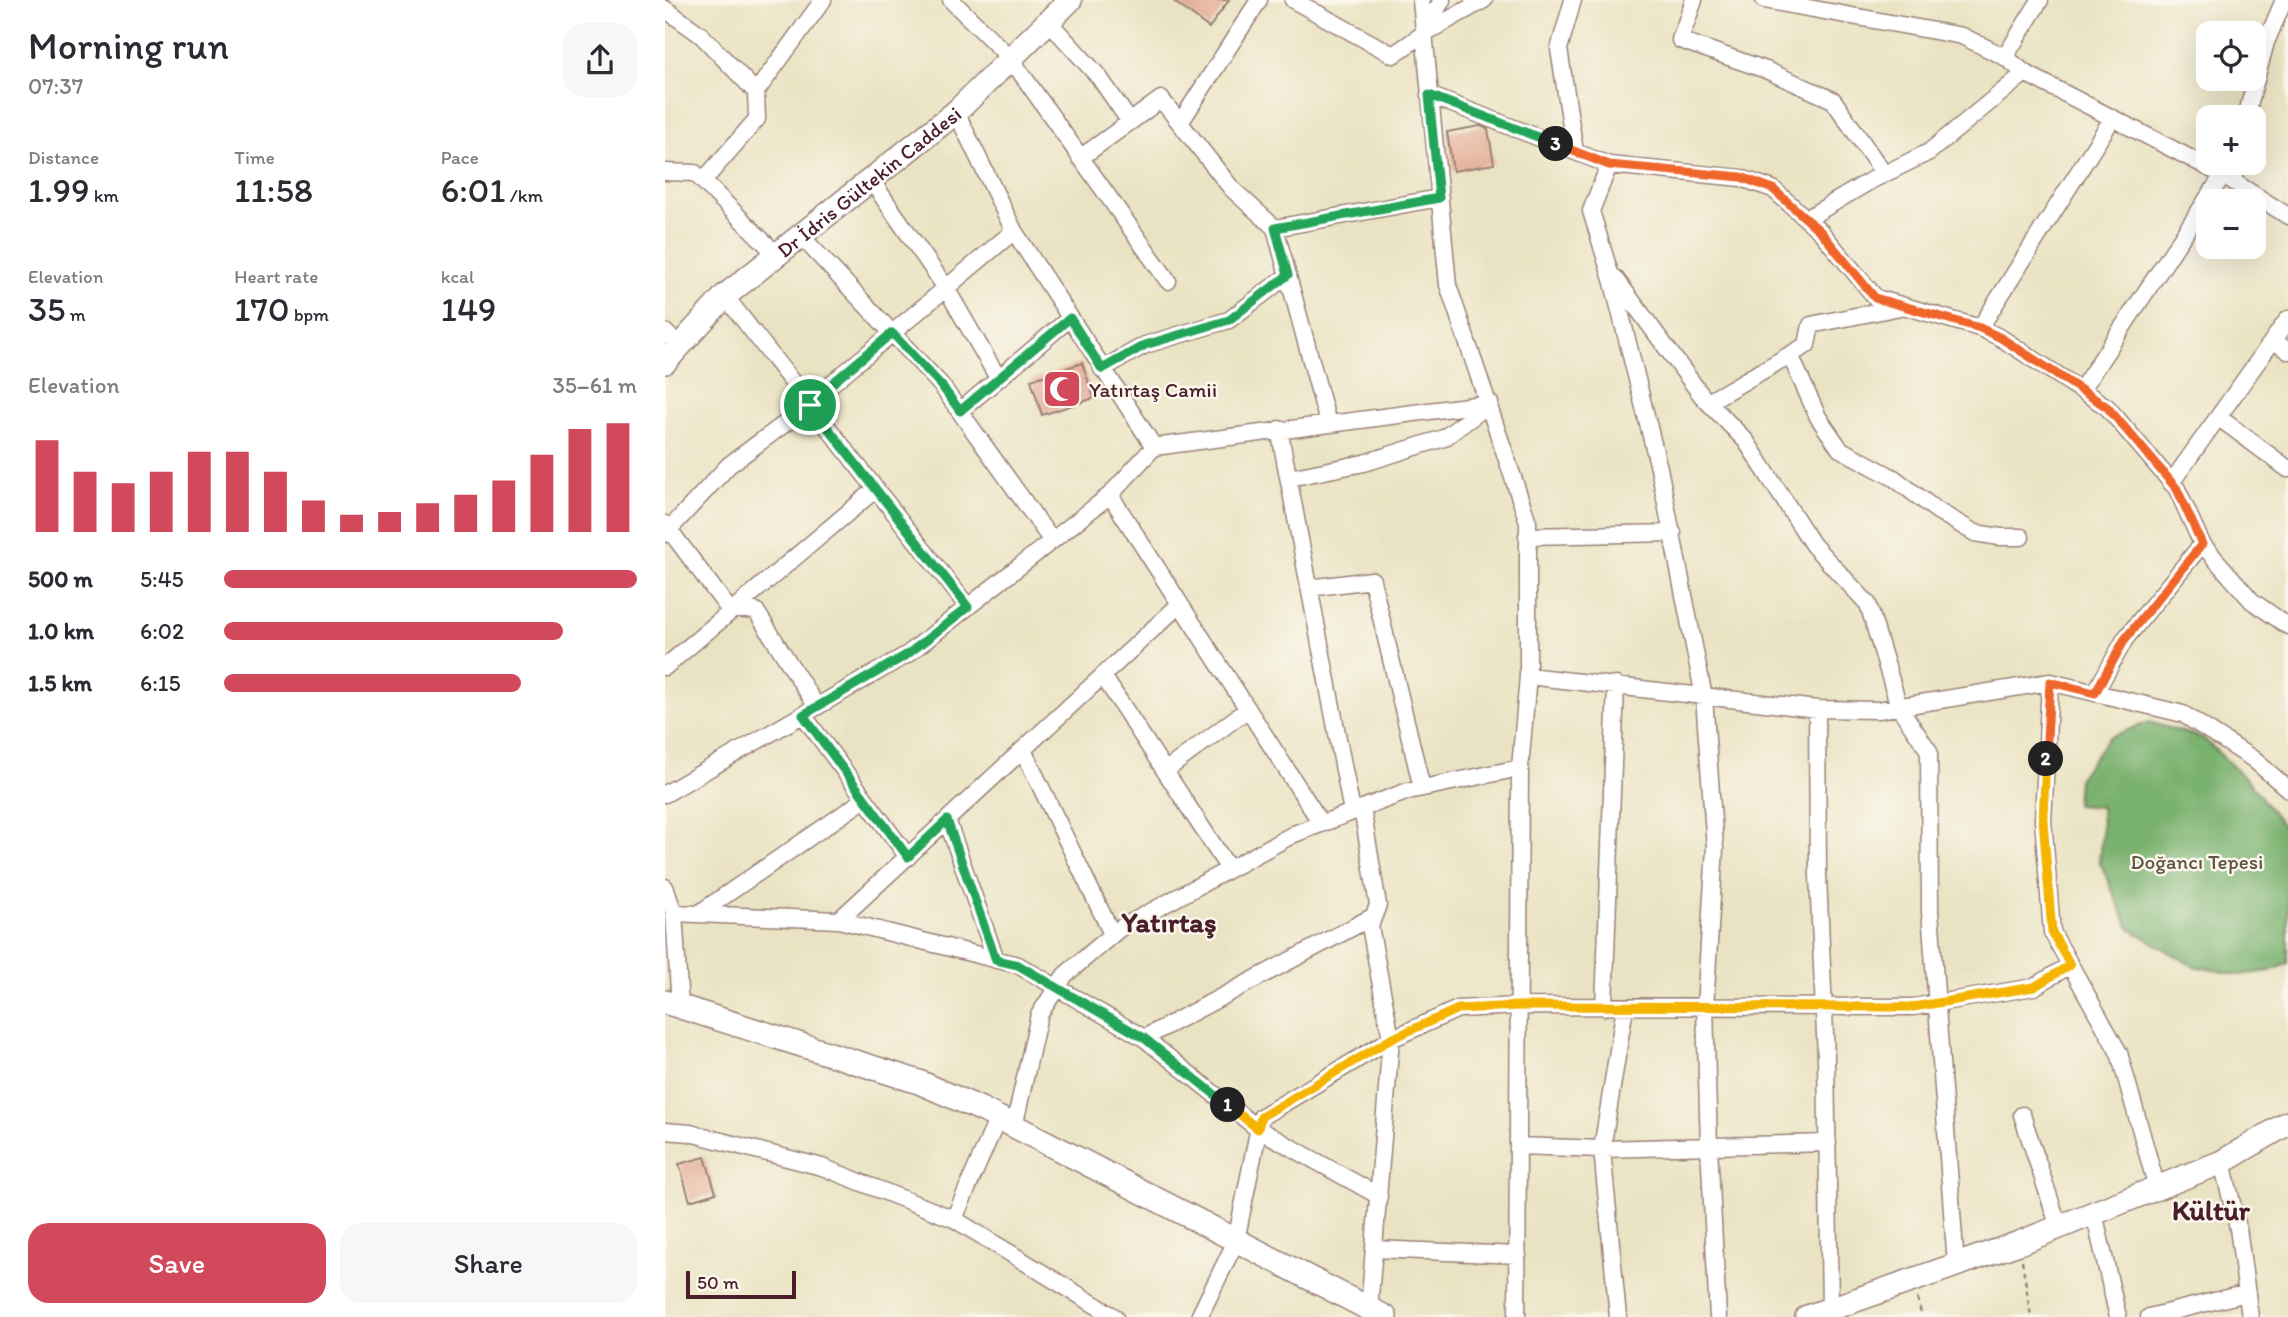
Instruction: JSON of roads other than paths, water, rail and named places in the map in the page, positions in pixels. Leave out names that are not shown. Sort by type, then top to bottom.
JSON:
[{"type":"street","points":[[703,181],[757,119],[756,92],[823,0]]},
{"type":"street","points":[[951,0],[1011,58],[1168,281]]},
{"type":"street","name":"Dr İdris Gültekin Caddesi","points":[[670,347],[725,296],[957,112],[1070,0]]},
{"type":"street","points":[[1180,123],[1259,0]]},
{"type":"street","points":[[1293,0],[1393,55],[1423,34],[1484,0]]},
{"type":"street","points":[[1421,0],[1448,285],[1528,522],[1528,676],[1520,768],[1517,1317]]},
{"type":"street","points":[[1423,34],[1442,0]]},
{"type":"street","points":[[1573,0],[1559,49],[1575,151]]},
{"type":"street","points":[[1694,0],[1680,40],[1766,70],[1833,100],[1884,174]]},
{"type":"street","points":[[1764,0],[1850,8],[1962,36],[2005,57],[2025,72],[2112,119],[2228,178],[2288,216]]},
{"type":"street","points":[[2005,57],[2040,0]]},
{"type":"street","points":[[2249,105],[2266,42],[2284,1]]},
{"type":"street","points":[[665,9],[701,35],[756,92]]},
{"type":"street","points":[[1049,22],[1099,78],[1130,122]]},
{"type":"street","points":[[1806,219],[1884,174],[1929,152],[2025,72]]},
{"type":"street","points":[[1429,95],[1609,165],[1741,177],[1773,189],[1821,232],[1875,298],[1980,328],[2001,338],[2107,407],[2177,489],[2202,544],[2252,601],[2288,625]]},
{"type":"street","points":[[1080,158],[1161,99],[1232,189],[1275,228],[1328,423]]},
{"type":"street","points":[[957,112],[1014,231],[1154,447]]},
{"type":"street","points":[[1980,328],[2112,119]]},
{"type":"street","points":[[1609,165],[1591,211],[1610,270],[1673,533],[1704,697],[1715,848],[1705,1007],[1718,1317]]},
{"type":"street","points":[[665,172],[695,173],[777,255]]},
{"type":"street","points":[[2081,390],[2230,175]]},
{"type":"street","points":[[871,180],[946,288],[997,378]]},
{"type":"street","points":[[1275,228],[1439,198]]},
{"type":"street","points":[[908,857],[865,799],[810,711],[756,611],[728,608],[667,529],[729,465],[810,405],[829,386],[1014,231]]},
{"type":"street","points":[[801,236],[941,385],[1052,541]]},
{"type":"street","points":[[1610,270],[1708,402],[1746,441],[1813,545],[1868,604],[1899,707],[1929,751],[1930,911],[1956,1266]]},
{"type":"street","points":[[1102,369],[1145,345],[1229,320],[1288,275]]},
{"type":"street","points":[[725,296],[968,607]]},
{"type":"street","points":[[1708,402],[1807,345],[1811,325],[1903,306]]},
{"type":"street","points":[[960,411],[1070,318]]},
{"type":"street","points":[[2171,483],[2288,319]]},
{"type":"street","points":[[2273,340],[2288,351]]},
{"type":"street","points":[[1790,355],[1818,417],[1840,449],[1893,478],[1936,510],[1975,533],[2021,537]]},
{"type":"street","points":[[665,794],[908,654],[1110,495],[1154,447],[1490,403]]},
{"type":"street","points":[[1289,478],[1364,463],[1444,438],[1490,403]]},
{"type":"street","points":[[2218,417],[2288,469]]},
{"type":"street","points":[[665,887],[674,913],[672,1004],[919,1082],[1006,1122],[1377,1313],[1374,1249],[1391,1039],[1370,926],[1378,905],[1309,588],[1279,429]]},
{"type":"street","points":[[665,667],[876,489]]},
{"type":"street","points":[[1110,495],[1321,823]]},
{"type":"street","points":[[1527,536],[1673,533]]},
{"type":"street","points":[[2095,693],[2125,639],[2202,544]]},
{"type":"street","points":[[1309,588],[1372,580],[1422,788]]},
{"type":"street","points":[[839,920],[1180,604]]},
{"type":"street","points":[[1103,676],[1229,869]]},
{"type":"street","points":[[1528,676],[1817,709],[1878,710],[2050,682],[2183,713],[2253,759],[2288,789]]},
{"type":"street","points":[[2050,682],[2043,820],[2052,932],[2119,1053],[2157,1188]]},
{"type":"street","points":[[1604,1007],[1616,685]]},
{"type":"street","points":[[1165,771],[1248,709]]},
{"type":"street","points":[[1817,709],[1818,875],[1828,1143],[1830,1309]]},
{"type":"street","points":[[1023,750],[1112,934]]},
{"type":"street","points":[[954,1219],[1006,1122],[1039,1015],[1065,975],[1112,934],[1294,834],[1321,823],[1408,791],[1520,768]]},
{"type":"street","points":[[698,914],[865,799]]},
{"type":"street","points":[[947,820],[996,960]]},
{"type":"street","points":[[674,913],[839,920],[1018,965],[1144,1038],[1258,1129],[1379,1196]]},
{"type":"street","points":[[1144,1038],[1374,916]]},
{"type":"street","points":[[1199,1317],[1236,1241],[1261,1117],[1391,1039],[1458,1009],[1518,1006],[1913,1007],[2034,987],[2070,965]]},
{"type":"street","points":[[1618,1317],[1602,1149],[1625,1007]]},
{"type":"street","points":[[2022,1115],[2059,1227]]},
{"type":"street","points":[[1807,1317],[2019,1243],[2222,1162],[2288,1123]]},
{"type":"street","points":[[665,1131],[690,1133],[822,1167],[954,1219],[1115,1317]]},
{"type":"street","points":[[1518,1146],[1602,1149],[1828,1143]]},
{"type":"street","points":[[2222,1162],[2238,1228],[2250,1317]]},
{"type":"street","points":[[2094,1213],[2118,1317]]},
{"type":"street","points":[[1374,1249],[1518,1255]]},
{"type":"street","points":[[2149,1317],[2247,1293]]},
{"type":"place","name":"Yatırtaş Camii","points":[[1062,389]]},
{"type":"district","name":"Yatırtaş","points":[[1169,922]]},
{"type":"district","name":"Kültür","points":[[2211,1210]]},
{"type":"park label","name":"Doğancı Tepesi","points":[[2197,861]]}]
